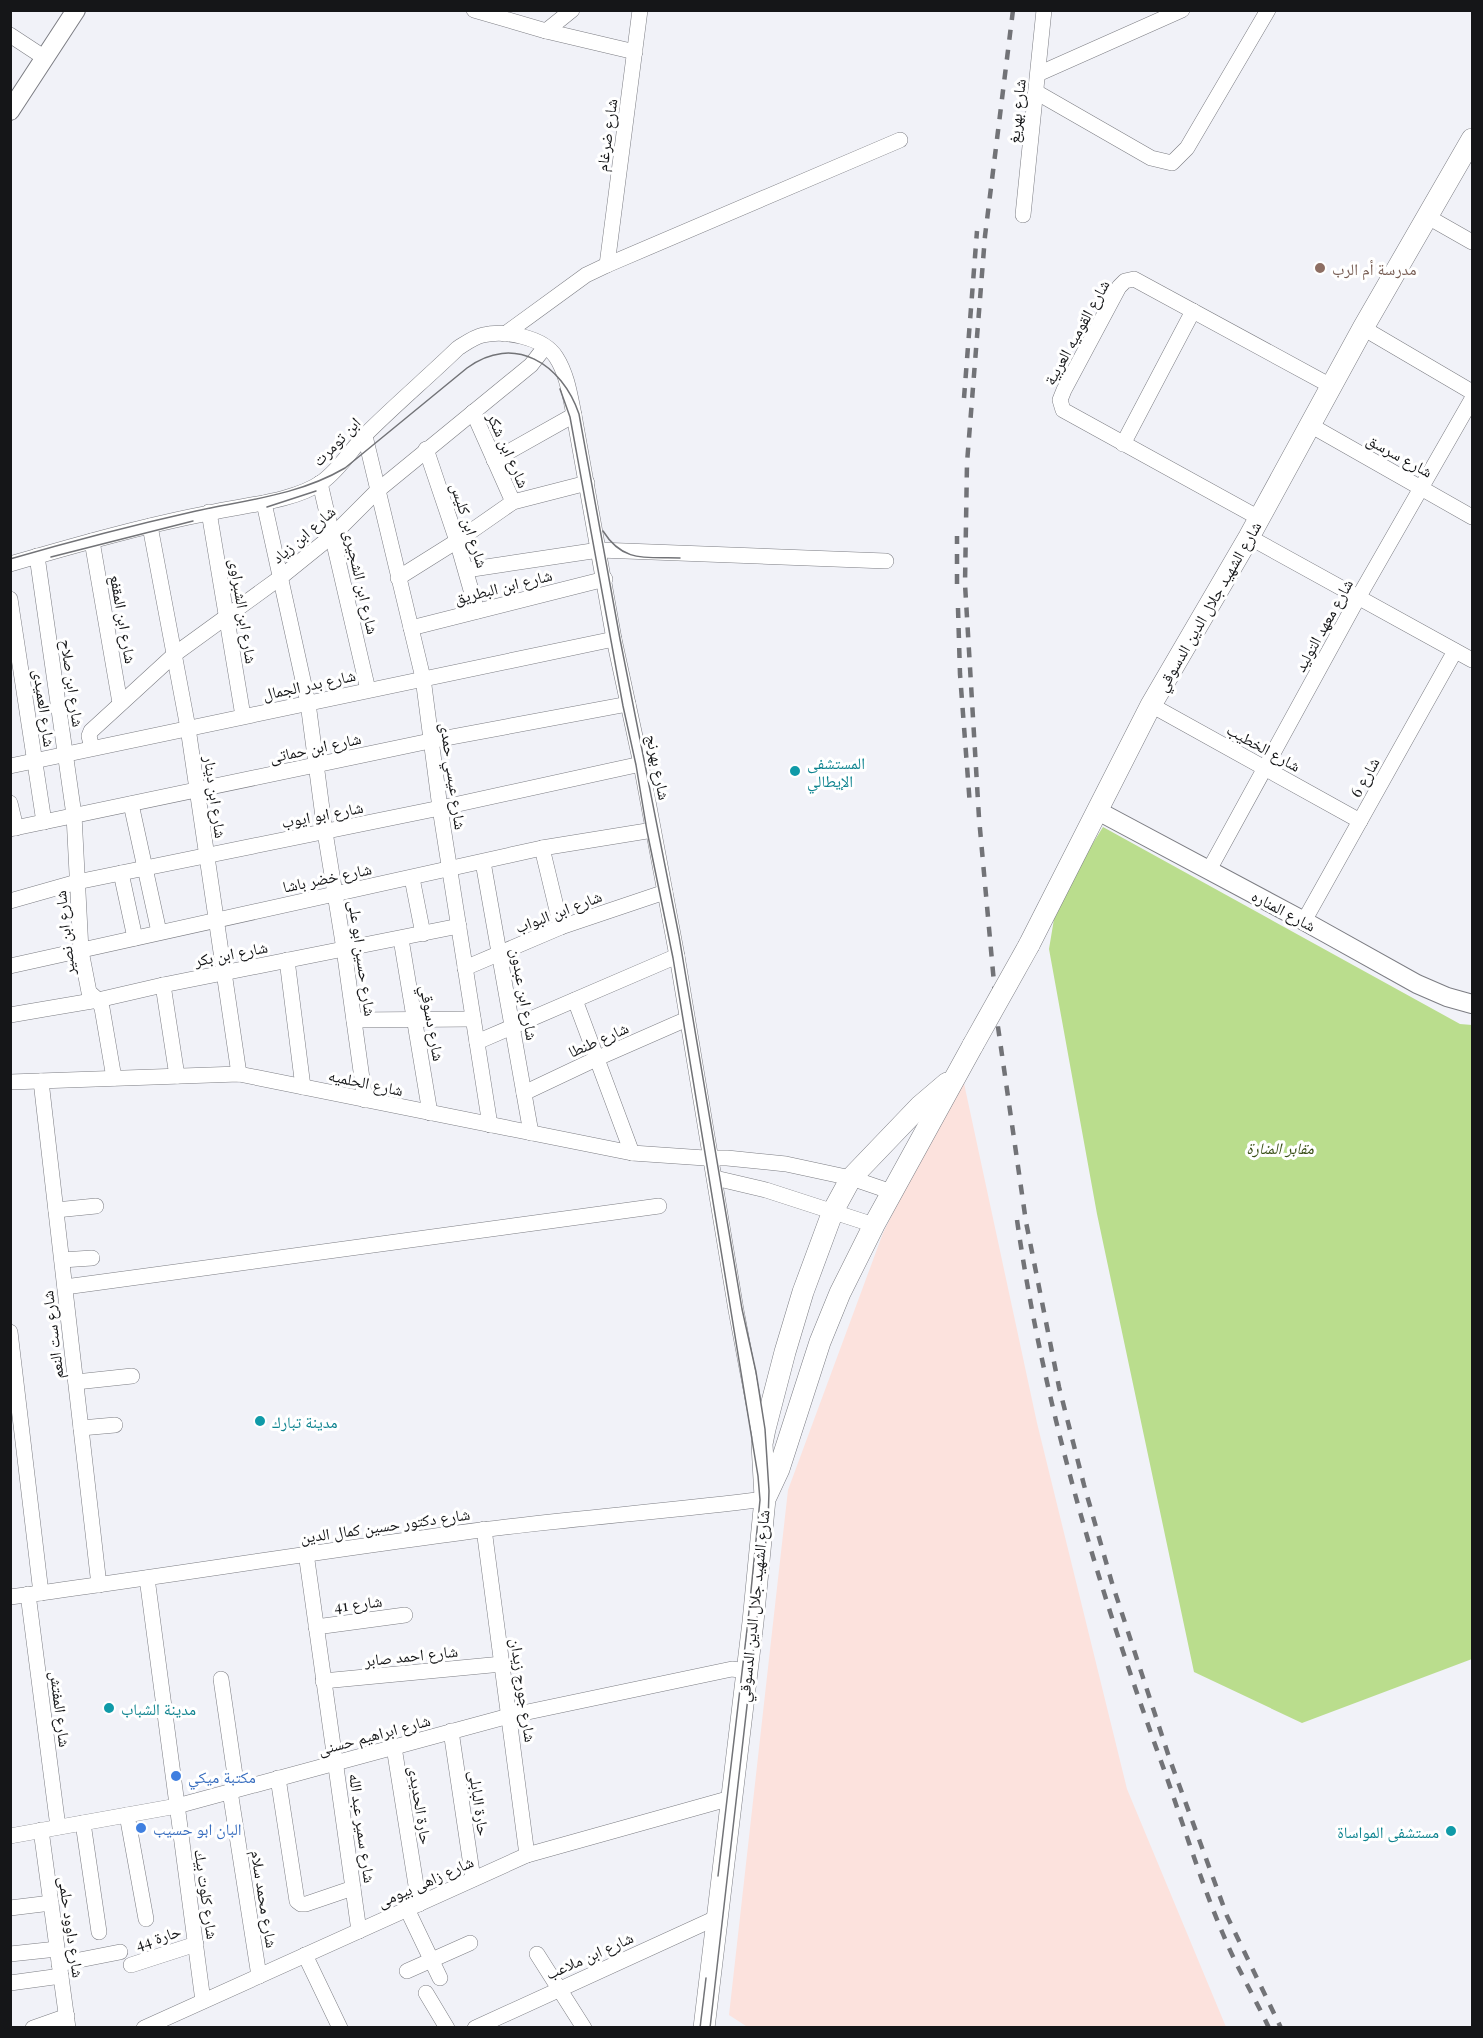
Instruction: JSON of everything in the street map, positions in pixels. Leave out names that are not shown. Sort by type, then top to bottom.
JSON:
[{"type":"main road","name":"شارع الشهيد جلال الدين الدسوقي","points":[[765,1499],[779,1469],[820,1342],[840,1293],[874,1226],[952,1079],[1029,945],[1151,705],[1249,537],[1363,328],[1473,139]]},
{"type":"main road","name":"شارع الشهيد جلال الدين الدسوقي","points":[[706,2026],[765,1499],[762,1444],[785,1352],[803,1292],[833,1211],[851,1178],[920,1106],[952,1079]]},
{"type":"street","points":[[13,102],[76,10]]},
{"type":"street","points":[[474,10],[497,14],[546,31],[635,52]]},
{"type":"street","points":[[546,31],[572,10]]},
{"type":"street","name":"شارع ضرغام","points":[[607,265],[640,10]]},
{"type":"street","name":"شارع بهريغ","points":[[1023,215],[1044,10]]},
{"type":"street","points":[[1038,74],[1182,10]]},
{"type":"street","points":[[1036,92],[1151,158],[1172,163],[1187,148],[1268,10]]},
{"type":"street","points":[[10,34],[45,58]]},
{"type":"street","points":[[505,334],[586,275],[900,140]]},
{"type":"street","points":[[1428,217],[1473,243]]},
{"type":"street","name":"شارع القوميه العربية","points":[[1259,518],[1063,410],[1060,400],[1064,390],[1119,287],[1125,281],[1134,279],[1331,386]]},
{"type":"street","points":[[1123,444],[1193,311]]},
{"type":"street","points":[[1363,328],[1473,392]]},
{"type":"street","name":"ابن تومرت","points":[[10,564],[150,526],[293,495],[320,483],[365,436],[459,348],[475,338],[505,334],[526,338],[545,347]]},
{"type":"street","name":"شارع بهرنج","points":[[545,347],[555,355],[568,384],[614,639],[641,764],[677,956],[736,1310],[762,1444]]},
{"type":"street","name":"شارع ابن زياد","points":[[92,747],[89,736],[91,731],[175,654],[281,577],[333,535],[377,490],[531,365],[545,347]]},
{"type":"street","name":"شارع معهد التوليد","points":[[1209,870],[1358,598],[1473,399]]},
{"type":"street","name":"شارع ابن شكر","points":[[473,412],[513,502]]},
{"type":"street","points":[[494,460],[574,415]]},
{"type":"street","name":"شارع سرسق","points":[[1310,425],[1473,517]]},
{"type":"street","name":"شارع عيسي حمدى","points":[[365,436],[423,678],[449,869],[490,1125]]},
{"type":"street","name":"شارع ابن كليس","points":[[426,449],[457,541],[477,611]]},
{"type":"street","name":"شارع ابن الشجيرى","points":[[320,483],[368,690]]},
{"type":"street","name":"شارع ابن شكر","points":[[398,578],[513,502],[587,483]]},
{"type":"street","name":"شارع حسين ابو على","points":[[264,503],[308,702],[364,1100]]},
{"type":"street","name":"شارع ابن الشبراوى","points":[[209,512],[243,716]]},
{"type":"street","name":"شارع ابن دينار","points":[[150,526],[188,728],[239,1074]]},
{"type":"street","points":[[1249,537],[1473,660]]},
{"type":"street","name":"شارع ابن المقفع","points":[[92,541],[120,703]]},
{"type":"street","points":[[466,570],[599,550],[886,561]]},
{"type":"street","name":"شارع ابن صلاح","points":[[37,556],[74,815]]},
{"type":"street","name":"شارع ابن البطريق","points":[[411,628],[604,579]]},
{"type":"street","name":"شارع العميدى","points":[[10,599],[44,822]]},
{"type":"street","name":"شارع بدر الجمال","points":[[10,766],[614,639]]},
{"type":"street","name":"شارع 6","points":[[1304,921],[1455,651]]},
{"type":"street","name":"شارع ابن حماتى","points":[[13,829],[430,741],[628,704]]},
{"type":"street","name":"شارع الخطيب","points":[[1151,705],[1360,821]]},
{"type":"street","name":"شارع ابو ايوب","points":[[10,901],[77,882],[145,867],[440,808],[641,764]]},
{"type":"street","points":[[10,803],[13,829]]},
{"type":"street","points":[[131,804],[159,932]]},
{"type":"street","name":"شارع المناره","points":[[1098,812],[1431,991],[1473,1004]]},
{"type":"street","name":"شارع ابن نصير","points":[[74,815],[81,951],[89,992],[98,1000],[102,1008],[114,1078]]},
{"type":"street","name":"شارع خضر باشا","points":[[10,966],[542,848],[653,830]]},
{"type":"street","points":[[542,848],[561,927]]},
{"type":"street","name":"شارع ابن عبدون","points":[[483,862],[531,1133]]},
{"type":"street","points":[[121,873],[135,938]]},
{"type":"street","points":[[412,878],[423,934]]},
{"type":"street","name":"شارع ابن البواب","points":[[465,968],[561,927],[664,892]]},
{"type":"street","name":"شارع ابن بكر","points":[[10,1015],[98,1000],[224,972],[459,926]]},
{"type":"street","name":"شارع دسوقي","points":[[401,939],[430,1113]]},
{"type":"street","points":[[477,1042],[677,956]]},
{"type":"street","points":[[287,960],[303,1087]]},
{"type":"street","points":[[163,985],[177,1076]]},
{"type":"street","points":[[575,1000],[632,1153]]},
{"type":"street","points":[[354,1020],[473,1019]]},
{"type":"street","name":"شارع طنطا","points":[[524,1093],[687,1019]]},
{"type":"street","name":"شارع الحلميه","points":[[10,1082],[239,1074],[632,1153],[786,1164],[851,1178],[892,1192]]},
{"type":"street","name":"شارع ست النعم","points":[[41,1081],[99,1585]]},
{"type":"street","points":[[715,1178],[766,1190],[874,1226]]},
{"type":"street","points":[[56,1210],[96,1206]]},
{"type":"street","points":[[65,1287],[658,1206]]},
{"type":"street","points":[[62,1260],[92,1258]]},
{"type":"street","name":"شارع المفتش","points":[[10,1332],[58,1827]]},
{"type":"street","points":[[76,1382],[132,1376]]},
{"type":"street","points":[[81,1428],[115,1425]]},
{"type":"street","name":"شارع دكتور حسين كمال الدين","points":[[10,1597],[484,1529],[765,1499]]},
{"type":"street","name":"شارع جورج زيدان","points":[[484,1529],[527,1855]]},
{"type":"street","name":"شارع سمير عبد الله","points":[[306,1553],[359,1931]]},
{"type":"street","name":"شارع كلوت بيك","points":[[147,1578],[203,2001]]},
{"type":"street","name":"شارع 41","points":[[316,1627],[405,1616]]},
{"type":"street","name":"شارع احمد صابر","points":[[323,1681],[502,1664]]},
{"type":"street","name":"شارع ابراهيم حسنى","points":[[10,1836],[177,1806],[509,1716],[732,1669],[747,1671]]},
{"type":"street","name":"شارع محمد سلام","points":[[220,1679],[259,1976]]},
{"type":"street","name":"حارة البابلى","points":[[451,1731],[473,1879]]},
{"type":"street","name":"حارة الحديدى","points":[[394,1747],[413,1906],[440,1978]]},
{"type":"street","points":[[278,1778],[297,1901],[306,1904],[353,1888]]},
{"type":"street","name":"شارع زاهى بيومى","points":[[153,2026],[203,2001],[527,1855],[731,1798]]},
{"type":"street","points":[[127,1815],[146,1919]]},
{"type":"street","points":[[83,1823],[99,1932]]},
{"type":"street","name":"شارع داوود حلمى","points":[[41,1830],[67,2022]]},
{"type":"street","points":[[10,1908],[51,1903]]},
{"type":"street","name":"شارع ابن ملاعب","points":[[475,2028],[558,1988],[718,1917]]},
{"type":"street","points":[[407,1971],[470,1943]]},
{"type":"street","name":"حارة 44","points":[[131,1965],[196,1944]]},
{"type":"street","points":[[10,1983],[59,1963],[120,1952]]},
{"type":"street","points":[[10,1954],[59,1963]]},
{"type":"street","points":[[537,1954],[584,2028]]},
{"type":"street","points":[[305,1955],[340,2028]]},
{"type":"street","points":[[426,1994],[447,2028]]},
{"type":"street","points":[[33,2028],[67,2022]]},
{"type":"shaded area","points":[[962,1074],[1037,1423],[1127,1789],[1226,2027],[749,2028],[729,2015],[788,1490],[883,1233]]},
{"type":"green space","name":"مقابر المنارة","points":[[1103,827],[1460,1024],[1472,1025],[1472,1659],[1302,1723],[1194,1672],[1097,1214],[1049,949],[1057,901]]},
{"type":"tram line","points":[[10,559],[150,522],[272,496],[309,485],[345,468],[467,368],[485,358],[502,353],[519,354],[534,359],[548,368],[571,396],[579,414],[620,639],[679,936],[742,1309],[756,1372],[765,1429],[769,1491],[768,1523],[710,2028]]},
{"type":"tram line","points":[[560,389],[570,417],[623,706],[673,958],[758,1476],[760,1500],[748,1621],[718,1876]]},
{"type":"tram line","points":[[267,507],[316,491]]},
{"type":"tram line","points":[[51,557],[193,521]]},
{"type":"tram line","points":[[603,531],[619,549],[627,553],[646,557],[680,558]]},
{"type":"tram line","points":[[700,2028],[706,1978]]},
{"type":"railway","points":[[1013,10],[985,236],[967,463],[965,584],[979,818],[998,1027],[1026,1222],[1059,1387],[1084,1485],[1112,1583],[1170,1760],[1227,1916],[1281,2028]]},
{"type":"railway","points":[[964,398],[977,231]]},
{"type":"railway","points":[[957,536],[957,584]]},
{"type":"railway","points":[[958,608],[960,674],[970,806]]},
{"type":"railway","points":[[1017,1220],[1028,1288],[1056,1422],[1092,1554],[1134,1685],[1214,1912],[1269,2028]]},
{"type":"place","name":"مدرسة أم الرب","points":[[1320,268]]},
{"type":"place","name":"المستشفى الإيطالي","points":[[795,771]]},
{"type":"place","name":"مدينة تبارك","points":[[260,1421]]},
{"type":"place","name":"مدينة الشباب","points":[[109,1708]]},
{"type":"place","name":"مكتبة ميكي","points":[[176,1776]]},
{"type":"place","name":"البان ابو حسيب","points":[[141,1828]]},
{"type":"place","name":"مستشفى المواساة","points":[[1451,1831]]}]
